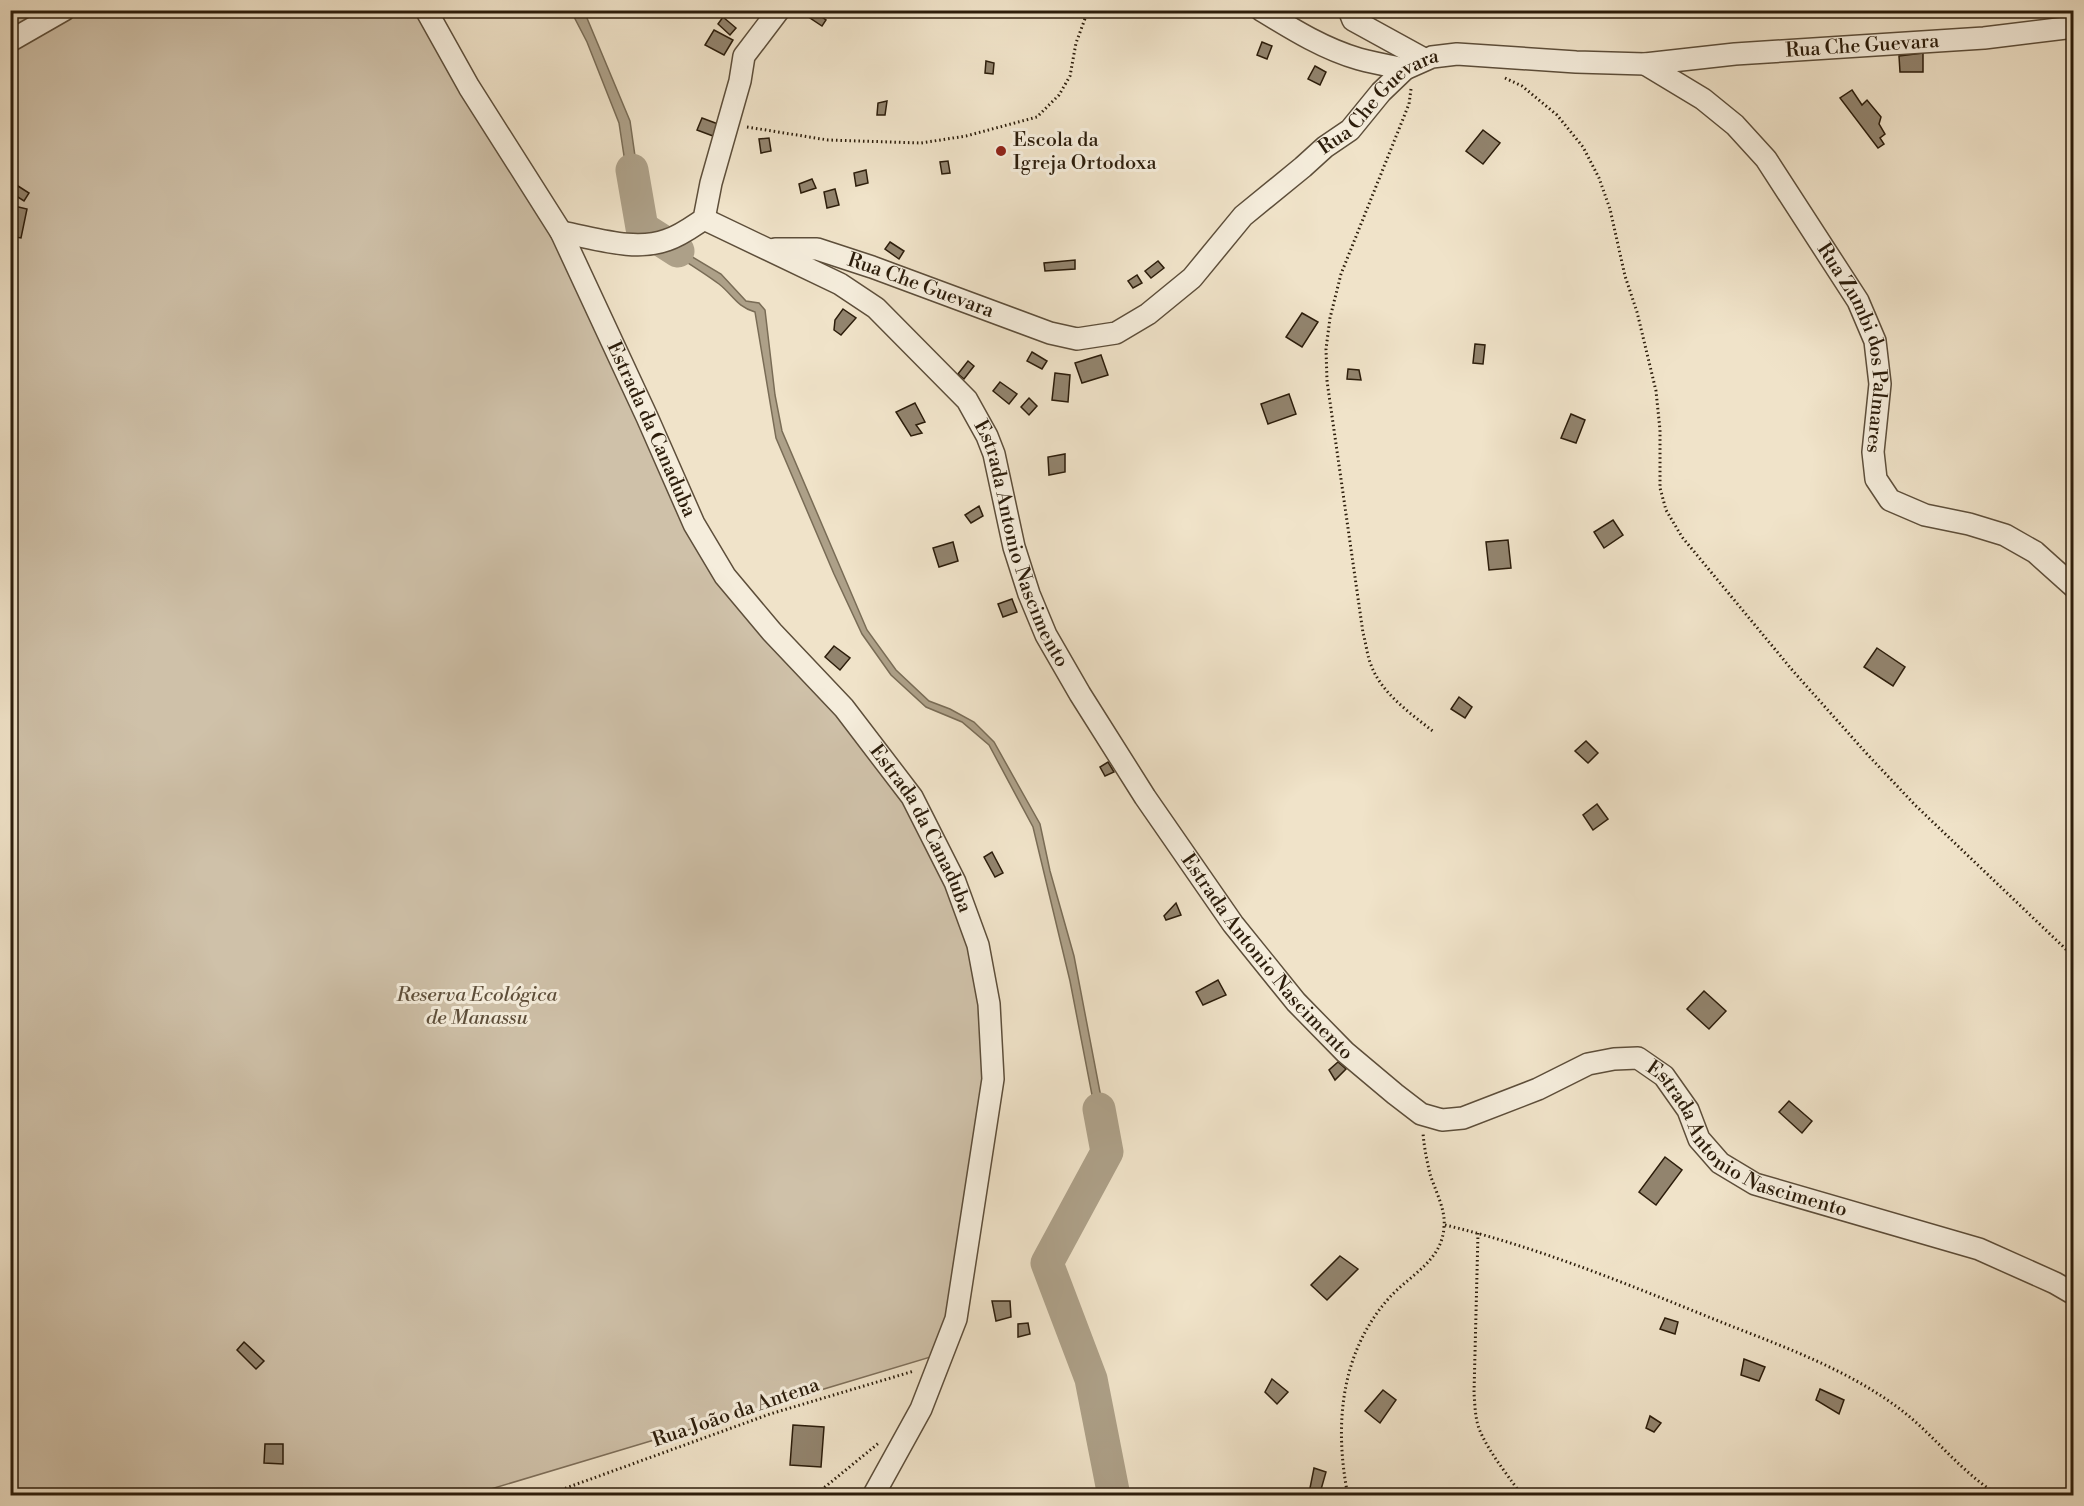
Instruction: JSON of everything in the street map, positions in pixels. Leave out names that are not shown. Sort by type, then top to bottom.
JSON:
[{"type":"street","points":[[10,41],[64,10]]},
{"type":"street","name":"Estrada da Canaduba","points":[[426,10],[469,87],[561,232],[694,524],[724,576],[772,633],[844,708],[912,797],[955,882],[978,945],[988,1004],[993,1079],[956,1319],[921,1409],[873,1496]]},
{"type":"street","points":[[561,232],[631,245],[656,244],[676,236],[704,219],[711,183],[740,81],[744,56],[779,10]]},
{"type":"street","points":[[1261,10],[1288,27],[1332,49],[1359,59],[1414,64]]},
{"type":"street","points":[[1349,10],[1353,20],[1414,64]]},
{"type":"street","name":"Rua Che Guevara","points":[[768,249],[818,249],[1050,333],[1077,339],[1116,333],[1148,314],[1192,278],[1243,216],[1325,147],[1350,130],[1382,92],[1414,64],[1444,54],[1645,64],[1735,54],[1984,38],[2073,27]]},
{"type":"street","name":"Rua Zumbi dos Palmares","points":[[1645,64],[1703,99],[1735,125],[1766,159],[1858,302],[1875,340],[1880,384],[1873,452],[1876,478],[1890,500],[1925,516],[1969,524],[2005,535],[2035,552],[2073,587]]},
{"type":"street","name":"Estrada Antonio Nascimento","points":[[704,219],[840,284],[876,308],[967,400],[994,454],[1014,547],[1029,594],[1046,635],[1145,797],[1233,924],[1296,1002],[1345,1052],[1421,1113],[1442,1120],[1463,1118],[1538,1089],[1588,1064],[1614,1059],[1638,1058],[1664,1076],[1688,1110],[1699,1138],[1720,1163],[1755,1184],[1979,1249],[2055,1283],[2073,1294]]},
{"type":"path","points":[[728,124],[828,140],[921,143],[966,136],[1037,117],[1059,95],[1070,76],[1076,43],[1086,15],[1091,10]]},
{"type":"path","points":[[1414,64],[1412,95],[1409,104],[1341,274],[1328,339],[1327,381],[1363,633],[1371,664],[1380,683],[1399,704],[1434,732]]},
{"type":"path","points":[[1500,76],[1522,86],[1557,115],[1583,147],[1599,178],[1610,209],[1625,276],[1637,312],[1656,390],[1660,430],[1660,488],[1666,510],[1682,537],[1793,671],[1867,754],[1915,805],[2073,957]]},
{"type":"path","points":[[1348,1496],[1341,1457],[1341,1405],[1353,1355],[1370,1321],[1391,1296],[1425,1267],[1440,1246],[1445,1226],[1426,1154],[1421,1113]]},
{"type":"path","points":[[1445,1226],[1526,1247],[1801,1354],[1853,1379],[1893,1404],[1925,1430],[1958,1465],[1983,1486],[2000,1496]]},
{"type":"path","points":[[1478,1233],[1475,1415],[1480,1431],[1490,1449],[1522,1496]]},
{"type":"path","name":"Rua João da Antena","points":[[544,1496],[770,1414],[939,1363]]},
{"type":"path","points":[[814,1496],[885,1438]]},
{"type":"green space","name":"Reserva Ecológica de Manassu","points":[[10,11],[423,11],[560,236],[686,520],[911,803],[973,948],[988,1077],[947,1316],[934,1356],[471,1495],[11,1495]]},
{"type":"shaded area","points":[[571,11],[584,11],[630,121],[647,214],[633,215],[619,123],[587,42]]},
{"type":"shaded area","points":[[633,225],[649,228],[721,274],[746,301],[759,303],[765,310],[775,395],[782,431],[867,630],[896,670],[929,701],[974,722],[994,742],[1040,824],[1050,871],[1074,956],[1112,1155],[1103,1152],[1070,981],[1033,827],[989,745],[962,722],[926,707],[891,675],[862,634],[776,438],[755,312],[744,307],[719,284],[653,241]]},
{"type":"building","points":[[807,10],[812,10],[826,20],[822,26],[804,14]]},
{"type":"building","points":[[723,17],[736,28],[730,35],[718,24]]},
{"type":"building","points":[[714,30],[733,40],[724,55],[705,45]]},
{"type":"building","points":[[1262,42],[1272,46],[1267,59],[1257,55]]},
{"type":"building","points":[[1923,53],[1923,72],[1900,72],[1899,56]]},
{"type":"building","points":[[986,61],[994,63],[993,74],[985,73]]},
{"type":"building","points":[[1315,66],[1326,72],[1320,85],[1308,79]]},
{"type":"building","points":[[1852,90],[1862,105],[1867,100],[1881,117],[1879,124],[1885,134],[1880,138],[1884,144],[1878,148],[1840,98]]},
{"type":"building","points":[[887,101],[885,115],[877,115],[878,103]]},
{"type":"building","points":[[702,118],[718,124],[713,136],[697,130]]},
{"type":"building","points":[[1483,130],[1500,143],[1483,164],[1466,151]]},
{"type":"building","points":[[769,138],[771,151],[761,153],[759,139]]},
{"type":"building","points":[[948,161],[950,173],[942,174],[940,162]]},
{"type":"building","points":[[866,170],[868,183],[856,186],[854,173]]},
{"type":"building","points":[[812,179],[816,188],[801,193],[799,184]]},
{"type":"building","points":[[18,186],[29,193],[24,201],[13,194]]},
{"type":"building","points":[[835,189],[839,205],[827,208],[824,192]]},
{"type":"building","points":[[10,205],[27,209],[21,238],[10,236]]},
{"type":"building","points":[[890,242],[904,251],[899,259],[885,249]]},
{"type":"building","points":[[1075,260],[1075,269],[1045,271],[1044,263]]},
{"type":"building","points":[[1158,261],[1164,268],[1151,278],[1145,271]]},
{"type":"building","points":[[1137,275],[1142,283],[1133,288],[1128,281]]},
{"type":"building","points":[[843,309],[856,318],[841,335],[834,330],[835,320]]},
{"type":"building","points":[[1302,313],[1318,322],[1302,347],[1286,337]]},
{"type":"building","points":[[1475,344],[1485,345],[1483,364],[1473,363]]},
{"type":"building","points":[[1032,352],[1047,361],[1042,369],[1027,361]]},
{"type":"building","points":[[1101,355],[1108,375],[1082,383],[1075,363]]},
{"type":"building","points":[[968,361],[974,366],[964,379],[958,374]]},
{"type":"building","points":[[1348,369],[1359,370],[1361,380],[1347,379]]},
{"type":"building","points":[[1055,373],[1070,375],[1068,402],[1052,400]]},
{"type":"building","points":[[1000,382],[1017,394],[1009,404],[993,391]]},
{"type":"building","points":[[1289,394],[1296,414],[1268,424],[1261,404]]},
{"type":"building","points":[[1029,398],[1037,406],[1029,415],[1021,407]]},
{"type":"building","points":[[915,403],[925,422],[916,425],[922,433],[911,436],[896,412]]},
{"type":"building","points":[[1571,414],[1585,420],[1576,443],[1561,438]]},
{"type":"building","points":[[1065,454],[1065,472],[1049,475],[1048,457]]},
{"type":"building","points":[[979,506],[983,516],[971,523],[965,515]]},
{"type":"building","points":[[1613,520],[1623,535],[1604,548],[1594,532]]},
{"type":"building","points":[[1508,540],[1511,568],[1489,570],[1486,542]]},
{"type":"building","points":[[953,542],[958,561],[939,567],[933,548]]},
{"type":"building","points":[[1012,599],[1017,612],[1003,617],[998,604]]},
{"type":"building","points":[[834,646],[850,658],[840,670],[825,657]]},
{"type":"building","points":[[1877,648],[1905,667],[1893,686],[1864,667]]},
{"type":"building","points":[[1459,697],[1472,707],[1465,718],[1451,709]]},
{"type":"building","points":[[1586,741],[1598,753],[1588,763],[1575,751]]},
{"type":"building","points":[[1108,762],[1114,772],[1105,776],[1100,767]]},
{"type":"building","points":[[1597,804],[1608,819],[1593,830],[1583,815]]},
{"type":"building","points":[[992,852],[1003,873],[995,877],[984,857]]},
{"type":"building","points":[[1176,903],[1181,915],[1166,920],[1164,916]]},
{"type":"building","points":[[1218,980],[1226,995],[1203,1005],[1196,992]]},
{"type":"building","points":[[1704,991],[1726,1011],[1709,1029],[1687,1009]]},
{"type":"building","points":[[1338,1062],[1346,1069],[1335,1080],[1329,1070]]},
{"type":"building","points":[[1789,1101],[1812,1121],[1802,1133],[1779,1112]]},
{"type":"building","points":[[1665,1157],[1682,1170],[1656,1205],[1639,1192]]},
{"type":"building","points":[[1340,1256],[1358,1269],[1327,1300],[1311,1285]]},
{"type":"building","points":[[992,1301],[1010,1301],[1011,1317],[996,1321]]},
{"type":"building","points":[[1665,1318],[1678,1322],[1675,1334],[1660,1329]]},
{"type":"building","points":[[1028,1323],[1030,1334],[1018,1337],[1018,1324]]},
{"type":"building","points":[[244,1342],[264,1361],[256,1369],[237,1350]]},
{"type":"building","points":[[1744,1359],[1765,1367],[1759,1381],[1741,1375]]},
{"type":"building","points":[[1272,1379],[1288,1392],[1277,1404],[1265,1392]]},
{"type":"building","points":[[1820,1389],[1844,1400],[1839,1414],[1816,1400]]},
{"type":"building","points":[[1383,1390],[1396,1400],[1380,1423],[1365,1411]]},
{"type":"building","points":[[1650,1416],[1661,1423],[1654,1432],[1646,1428]]},
{"type":"building","points":[[793,1425],[824,1427],[821,1467],[790,1465]]},
{"type":"building","points":[[265,1444],[283,1444],[283,1464],[264,1463]]},
{"type":"building","points":[[1314,1468],[1326,1472],[1320,1493],[1309,1493]]},
{"type":"waterway","points":[[632,170],[642,228],[678,251]]},
{"type":"waterway","points":[[1099,1109],[1107,1152],[1047,1263],[1091,1379],[1114,1496]]},
{"type":"place","name":"Escola da Igreja Ortodoxa","points":[[1001,151]]}]
